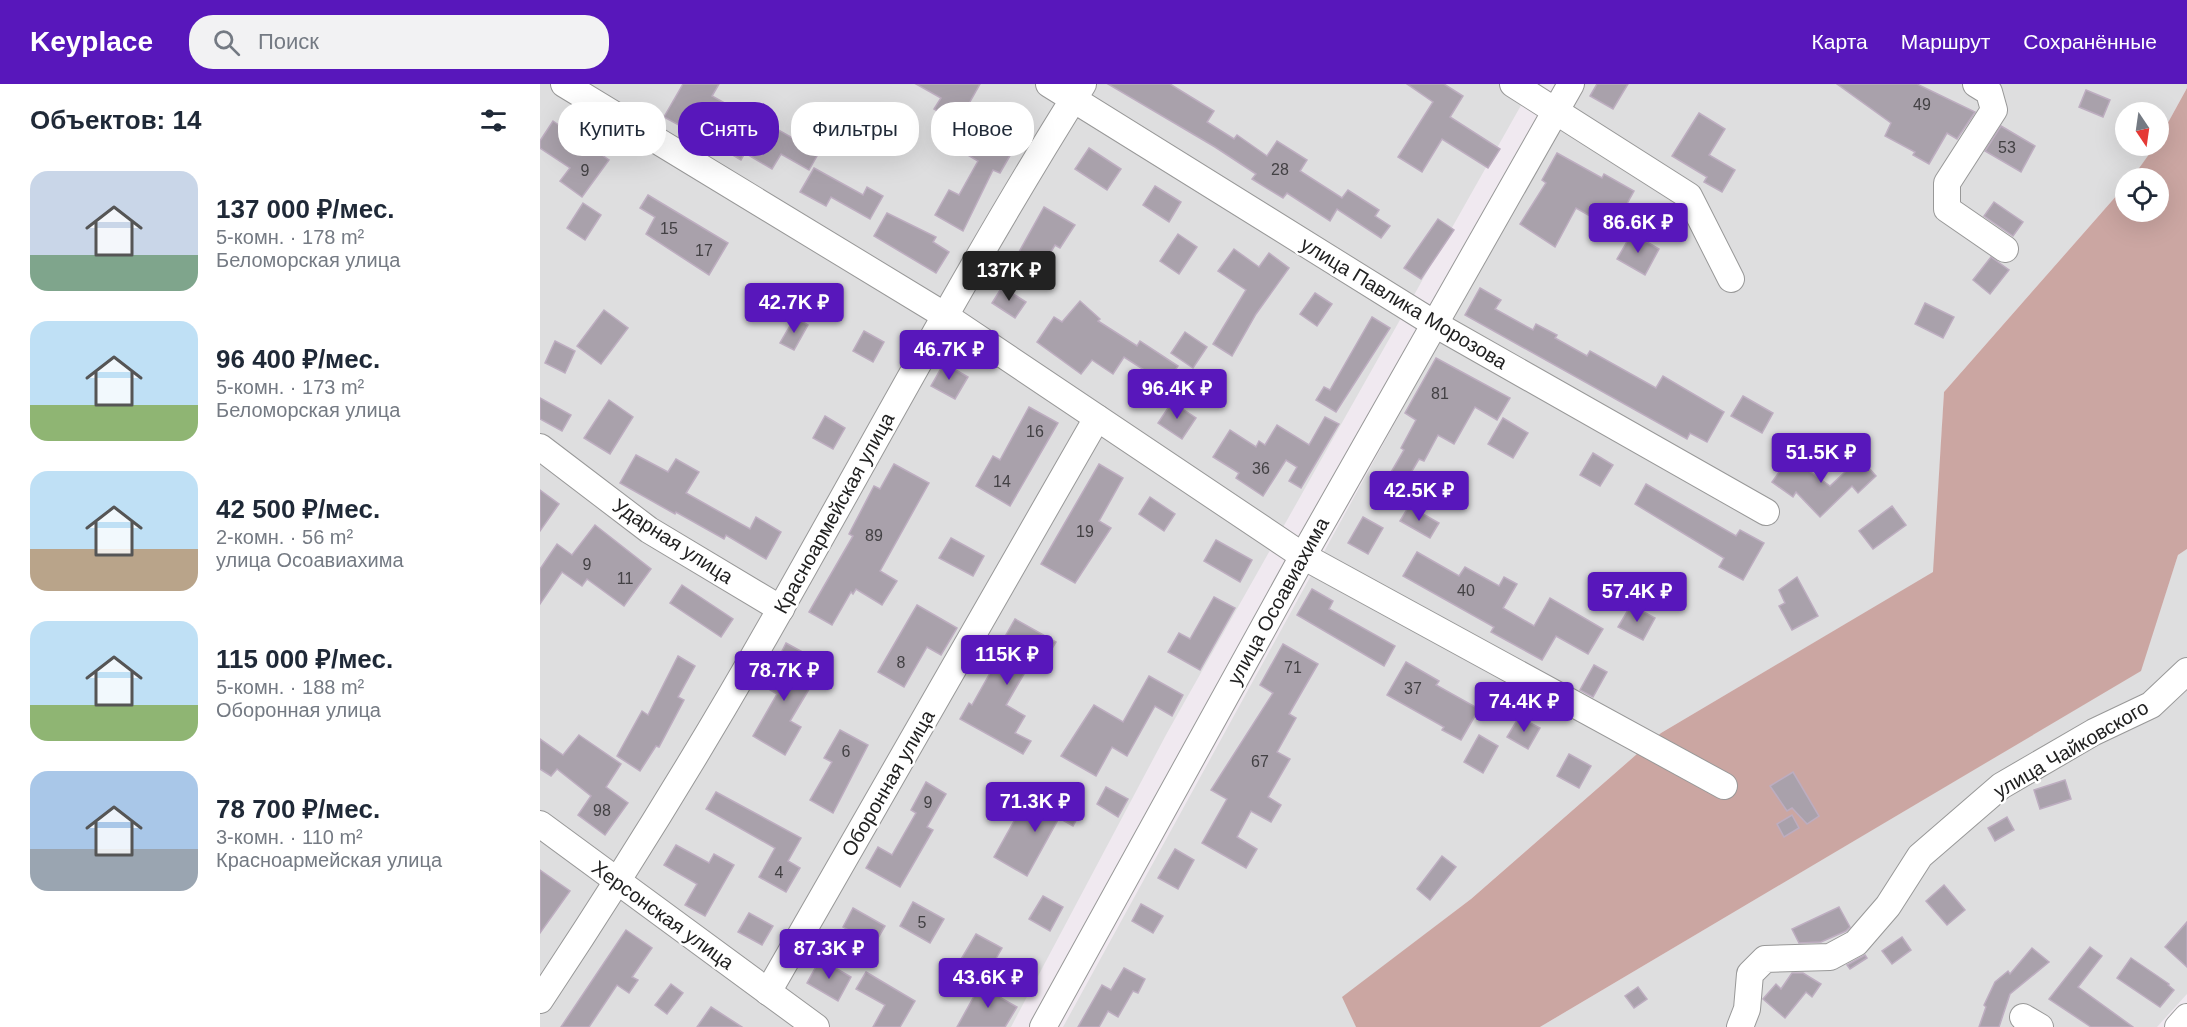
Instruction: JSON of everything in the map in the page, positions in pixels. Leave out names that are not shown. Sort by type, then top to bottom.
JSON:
[{"type":"street","points":[[564,84],[944,315],[1303,556],[1724,786]]},
{"type":"street","name":"улица Павлика Морозова","points":[[1049,84],[1078,92],[1433,323],[1766,512]]},
{"type":"street","points":[[1514,84],[1689,196],[1731,279]]},
{"type":"street","name":"улица Осоавиахима","points":[[1042,1027],[1433,323],[1570,84]]},
{"type":"street","points":[[1976,84],[1989,92],[1994,110],[1947,183],[1947,209],[2005,249]]},
{"type":"street","name":"Красноармейская улица","points":[[540,1000],[618,883],[781,609],[944,315],[1078,92]]},
{"type":"street","name":"Оборонная улица","points":[[768,993],[1097,418]]},
{"type":"street","name":"Ударная улица","points":[[540,447],[649,530],[781,609]]},
{"type":"street","name":"улица Чайковского","points":[[1740,1027],[1747,1009],[1750,974],[1765,959],[1830,957],[1856,943],[1888,906],[1920,856],[2001,786],[2094,732],[2151,705],[2187,671]]},
{"type":"street","name":"Херсонская улица","points":[[540,824],[816,1027]]},
{"type":"street","points":[[2178,1027],[2187,1017]]},
{"type":"shaded area","points":[[540,84],[1533,84],[1167,733],[1011,1027],[540,1027]]},
{"type":"shaded area","points":[[1581,84],[2187,84],[2169,121],[2169,102],[2115,102],[2115,156],[2150,156],[2144,166],[2142,168],[2115,168],[2115,197],[1944,392],[1934,572],[1661,733],[1471,899],[1343,997],[1356,1027],[1063,1027]]},
{"type":"shaded area","points":[[2187,88],[2187,549],[2178,555],[2141,671],[1540,1027],[1356,1027],[1342,997],[1471,899],[1661,733],[1933,572],[1944,392],[2115,197],[2115,222],[2169,222],[2169,168],[2139,168],[2148,156],[2169,156],[2169,121]]},
{"type":"shaded area","points":[[2187,549],[2187,994],[2157,1027],[1540,1027],[2140,671],[2178,555]]},
{"type":"building","points":[[683,84],[719,84],[712,96],[723,102],[678,102],[678,125],[666,118],[666,114]]},
{"type":"building","points":[[916,84],[980,84],[970,102],[938,102],[941,98]]},
{"type":"building","points":[[1108,84],[1170,84],[1214,111],[1207,122],[1234,139],[1237,135],[1267,156],[1277,141],[1307,160],[1300,171],[1342,198],[1348,190],[1379,210],[1375,216],[1390,226],[1381,238],[1337,209],[1330,221],[1287,193],[1283,198],[1252,179],[1256,174],[1215,147]]},
{"type":"building","points":[[1407,84],[1444,84],[1463,96],[1450,117],[1500,149],[1488,168],[1442,139],[1422,172],[1398,157],[1433,102]]},
{"type":"building","points":[[1597,84],[1628,84],[1613,109],[1590,96]]},
{"type":"building","points":[[1837,84],[1917,84],[1975,112],[1957,139],[1947,133],[1929,164],[1913,155],[1915,152],[1885,136],[1891,123]]},
{"type":"building","points":[[2086,90],[2110,100],[2103,117],[2079,107]]},
{"type":"building","points":[[1699,113],[1725,129],[1709,155],[1735,170],[1722,192],[1704,182],[1707,177],[1672,156]]},
{"type":"building","points":[[553,121],[558,124],[558,156],[603,156],[609,160],[582,197],[560,181],[570,168],[540,148],[540,141]]},
{"type":"building","points":[[2001,126],[2035,146],[2021,172],[1985,151]]},
{"type":"building","points":[[779,130],[791,137],[791,156],[817,156],[809,170],[781,154],[772,169],[750,156],[779,156]]},
{"type":"building","points":[[1089,148],[1121,169],[1107,190],[1075,169]]},
{"type":"building","points":[[1557,153],[1602,178],[1604,174],[1634,191],[1613,229],[1576,208],[1555,247],[1520,224],[1546,183],[1542,180]]},
{"type":"building","points":[[969,156],[1010,156],[1000,173],[993,170],[963,231],[935,215],[949,190],[959,195],[978,161]]},
{"type":"building","points":[[814,168],[863,195],[867,187],[883,196],[870,219],[831,197],[826,206],[800,192]]},
{"type":"building","points":[[1155,186],[1181,202],[1169,222],[1143,205]]},
{"type":"building","points":[[648,195],[728,243],[709,275],[646,234],[655,217],[640,208]]},
{"type":"building","points":[[1994,202],[2023,222],[2013,236],[1984,216]]},
{"type":"building","points":[[583,203],[601,215],[585,240],[567,228]]},
{"type":"building","points":[[1044,207],[1075,225],[1060,248],[1055,245],[1038,274],[1014,261]]},
{"type":"building","points":[[887,213],[936,237],[933,242],[949,252],[936,273],[874,236]]},
{"type":"building","points":[[1438,219],[1454,230],[1421,279],[1404,268]]},
{"type":"building","points":[[1632,233],[1659,249],[1645,275],[1617,259]]},
{"type":"building","points":[[1178,234],[1197,247],[1179,274],[1160,261]]},
{"type":"building","points":[[1234,249],[1259,267],[1269,253],[1289,268],[1256,314],[1232,356],[1213,344],[1246,290],[1218,271]]},
{"type":"building","points":[[1991,257],[2009,270],[1990,294],[1973,280]]},
{"type":"building","points":[[1002,287],[1026,302],[1015,318],[992,303]]},
{"type":"building","points":[[1480,288],[1501,300],[1495,309],[1533,330],[1536,324],[1557,335],[1555,338],[1587,356],[1590,351],[1656,388],[1663,376],[1724,412],[1707,442],[1690,433],[1687,439],[1465,315]]},
{"type":"building","points":[[1315,293],[1332,304],[1317,326],[1300,314]]},
{"type":"building","points":[[1080,301],[1100,319],[1098,321],[1137,346],[1140,341],[1178,366],[1166,384],[1124,357],[1113,374],[1092,360],[1081,374],[1037,342],[1054,317],[1062,322]]},
{"type":"building","points":[[1925,303],[1954,317],[1943,338],[1915,324]]},
{"type":"building","points":[[604,310],[628,328],[601,364],[577,346]]},
{"type":"building","points":[[795,317],[808,325],[794,350],[780,343]]},
{"type":"building","points":[[1372,317],[1390,328],[1336,412],[1316,400],[1324,387],[1330,390]]},
{"type":"building","points":[[864,331],[884,342],[873,362],[853,351]]},
{"type":"building","points":[[1185,332],[1207,347],[1193,368],[1171,353]]},
{"type":"building","points":[[555,341],[575,351],[565,373],[545,363]]},
{"type":"building","points":[[1436,358],[1510,398],[1497,420],[1475,407],[1454,444],[1438,435],[1424,461],[1419,459],[1398,495],[1383,486],[1404,450],[1401,448],[1416,420],[1405,413]]},
{"type":"building","points":[[944,363],[968,377],[955,399],[931,386]]},
{"type":"building","points":[[1743,396],[1773,413],[1762,433],[1731,416]]},
{"type":"building","points":[[540,398],[571,415],[562,431],[540,419]]},
{"type":"building","points":[[609,400],[633,417],[610,454],[584,438]]},
{"type":"building","points":[[1172,402],[1196,418],[1182,439],[1158,423]]},
{"type":"building","points":[[1029,407],[1058,423],[1010,506],[976,486],[993,456],[1000,460]]},
{"type":"building","points":[[825,416],[845,428],[833,449],[813,438]]},
{"type":"building","points":[[1325,417],[1339,424],[1301,488],[1289,481],[1297,467],[1286,460],[1263,496],[1236,478],[1239,473],[1213,457],[1230,430],[1256,447],[1259,441],[1265,445],[1277,425],[1309,445]]},
{"type":"building","points":[[1503,418],[1528,433],[1513,458],[1488,444]]},
{"type":"building","points":[[1593,453],[1613,465],[1600,486],[1580,475]]},
{"type":"building","points":[[636,455],[668,472],[676,459],[699,472],[686,493],[750,529],[756,517],[781,532],[766,559],[726,535],[724,539],[620,483]]},
{"type":"building","points":[[1790,457],[1830,486],[1860,458],[1876,476],[1858,493],[1852,486],[1820,517],[1796,492],[1793,497],[1772,482]]},
{"type":"building","points":[[894,464],[929,483],[880,571],[897,581],[882,605],[856,589],[853,594],[851,592],[832,625],[809,612],[853,536],[849,534],[874,486],[880,489]]},
{"type":"building","points":[[1099,464],[1123,478],[1099,521],[1111,528],[1075,583],[1041,564]]},
{"type":"building","points":[[1646,484],[1736,536],[1740,530],[1764,543],[1743,580],[1719,567],[1724,558],[1635,504]]},
{"type":"building","points":[[540,490],[559,504],[540,531]]},
{"type":"building","points":[[1150,497],[1175,514],[1164,531],[1139,514]]},
{"type":"building","points":[[1409,506],[1439,523],[1430,538],[1400,521]]},
{"type":"building","points":[[1892,506],[1906,525],[1873,549],[1859,531]]},
{"type":"building","points":[[1363,517],[1383,528],[1368,554],[1348,543]]},
{"type":"building","points":[[595,525],[651,569],[624,606],[587,579],[582,586],[562,572],[540,604],[540,569],[557,544],[572,555]]},
{"type":"building","points":[[951,538],[984,556],[973,576],[939,558]]},
{"type":"building","points":[[1216,540],[1252,560],[1240,582],[1204,561]]},
{"type":"building","points":[[1417,552],[1459,576],[1465,567],[1499,586],[1504,577],[1517,584],[1503,608],[1534,626],[1550,598],[1603,629],[1588,654],[1556,636],[1542,660],[1491,632],[1494,627],[1403,576]]},
{"type":"building","points":[[1797,577],[1818,616],[1792,630],[1779,606],[1785,603],[1779,590]]},
{"type":"building","points":[[682,585],[733,619],[721,637],[670,603]]},
{"type":"building","points":[[1312,589],[1333,601],[1329,609],[1395,646],[1384,666],[1297,615]]},
{"type":"building","points":[[1214,597],[1235,608],[1200,670],[1168,652],[1179,633],[1190,639]]},
{"type":"building","points":[[917,605],[957,628],[941,655],[927,647],[904,687],[878,672]]},
{"type":"building","points":[[1631,605],[1655,618],[1643,640],[1618,627]]},
{"type":"building","points":[[1015,619],[1056,642],[1045,660],[1035,655],[1006,705],[1025,716],[1015,733],[1031,741],[1023,754],[960,719],[969,703],[972,705],[999,657],[995,654]]},
{"type":"building","points":[[786,643],[810,656],[797,678],[811,686],[790,721],[801,727],[785,755],[753,736],[777,694],[767,688],[784,660],[779,657]]},
{"type":"building","points":[[1283,644],[1318,664],[1289,714],[1296,718],[1277,752],[1290,759],[1268,797],[1281,805],[1271,822],[1251,811],[1237,837],[1257,849],[1246,868],[1202,843],[1227,799],[1211,790],[1273,693],[1260,685]]},
{"type":"building","points":[[678,656],[695,666],[678,697],[684,700],[659,747],[656,746],[640,771],[617,756],[642,711],[648,715]]},
{"type":"building","points":[[1406,662],[1439,681],[1436,685],[1479,709],[1461,740],[1442,730],[1444,727],[1387,695]]},
{"type":"building","points":[[1594,665],[1607,672],[1593,697],[1580,690]]},
{"type":"building","points":[[1149,676],[1183,695],[1172,716],[1155,706],[1127,756],[1112,747],[1096,776],[1061,756],[1094,705],[1123,722]]},
{"type":"building","points":[[1519,717],[1540,728],[1528,749],[1507,737]]},
{"type":"building","points":[[840,730],[868,745],[833,813],[810,800],[832,762],[824,758]]},
{"type":"building","points":[[579,735],[621,764],[606,787],[628,803],[605,835],[578,815],[591,796],[557,769],[551,776],[540,769],[540,739],[563,755]]},
{"type":"building","points":[[1479,735],[1498,746],[1483,773],[1464,762]]},
{"type":"building","points":[[1569,754],[1591,766],[1579,788],[1557,776]]},
{"type":"building","points":[[1793,772],[1819,816],[1807,824],[1792,808],[1787,811],[1770,786]]},
{"type":"building","points":[[2065,780],[2071,799],[2040,809],[2034,790]]},
{"type":"building","points":[[926,782],[946,794],[927,827],[933,830],[900,887],[866,868],[878,847],[892,855],[916,813],[911,810]]},
{"type":"building","points":[[1106,787],[1128,799],[1118,817],[1097,804]]},
{"type":"building","points":[[1051,790],[1083,808],[1073,826],[1059,818],[1027,876],[994,857],[1018,814],[1033,822]]},
{"type":"building","points":[[716,792],[801,838],[788,861],[800,868],[786,892],[759,877],[775,848],[706,809]]},
{"type":"building","points":[[1792,815],[1799,828],[1784,837],[1777,824]]},
{"type":"building","points":[[2007,817],[2014,830],[1995,841],[1988,828]]},
{"type":"building","points":[[676,845],[709,863],[714,854],[734,865],[705,916],[685,905],[697,884],[664,865]]},
{"type":"building","points":[[1175,849],[1194,860],[1178,889],[1158,878]]},
{"type":"building","points":[[1442,856],[1456,867],[1430,900],[1417,889]]},
{"type":"building","points":[[540,870],[570,891],[540,933]]},
{"type":"building","points":[[1944,885],[1965,910],[1947,925],[1926,901]]},
{"type":"building","points":[[1043,896],[1063,907],[1050,931],[1029,919]]},
{"type":"building","points":[[913,902],[944,919],[930,943],[900,926]]},
{"type":"building","points":[[1141,904],[1163,916],[1153,933],[1132,921]]},
{"type":"building","points":[[1839,907],[1850,927],[1846,931],[1821,942],[1799,943],[1792,929]]},
{"type":"building","points":[[853,908],[885,926],[874,945],[843,927]]},
{"type":"building","points":[[749,913],[773,926],[762,945],[738,932]]},
{"type":"building","points":[[2187,922],[2187,967],[2165,947]]},
{"type":"building","points":[[626,930],[652,948],[632,977],[638,980],[629,993],[617,985],[589,1027],[561,1027]]},
{"type":"building","points":[[976,934],[1002,948],[986,976],[960,961]]},
{"type":"building","points":[[1902,937],[1911,950],[1892,964],[1882,951]]},
{"type":"building","points":[[2090,947],[2102,956],[2078,987],[2133,1027],[2091,1027],[2049,999]]},
{"type":"building","points":[[2032,948],[2049,962],[2010,994],[1999,1027],[1979,1027],[1986,1007],[1984,1005],[1995,982],[2008,971],[2010,974]]},
{"type":"building","points":[[1865,955],[1867,958],[1850,969],[1847,965]]},
{"type":"building","points":[[2131,958],[2169,984],[2174,990],[2160,1007],[2117,978]]},
{"type":"building","points":[[820,959],[851,977],[838,1001],[807,983]]},
{"type":"building","points":[[1124,968],[1145,979],[1138,993],[1133,991],[1118,1017],[1108,1011],[1099,1027],[1078,1027],[1102,985],[1111,990]]},
{"type":"building","points":[[866,972],[915,1001],[900,1027],[873,1027],[885,1005],[856,989]]},
{"type":"building","points":[[1792,973],[1803,973],[1821,984],[1812,997],[1806,992],[1785,1018],[1763,999],[1776,984],[1781,989]]},
{"type":"building","points":[[983,980],[1004,992],[1001,998],[1017,1007],[1005,1027],[957,1027]]},
{"type":"building","points":[[671,984],[683,993],[667,1014],[655,1005]]},
{"type":"building","points":[[1638,987],[1647,999],[1634,1008],[1625,996]]},
{"type":"building","points":[[711,1007],[742,1027],[697,1027]]}]
